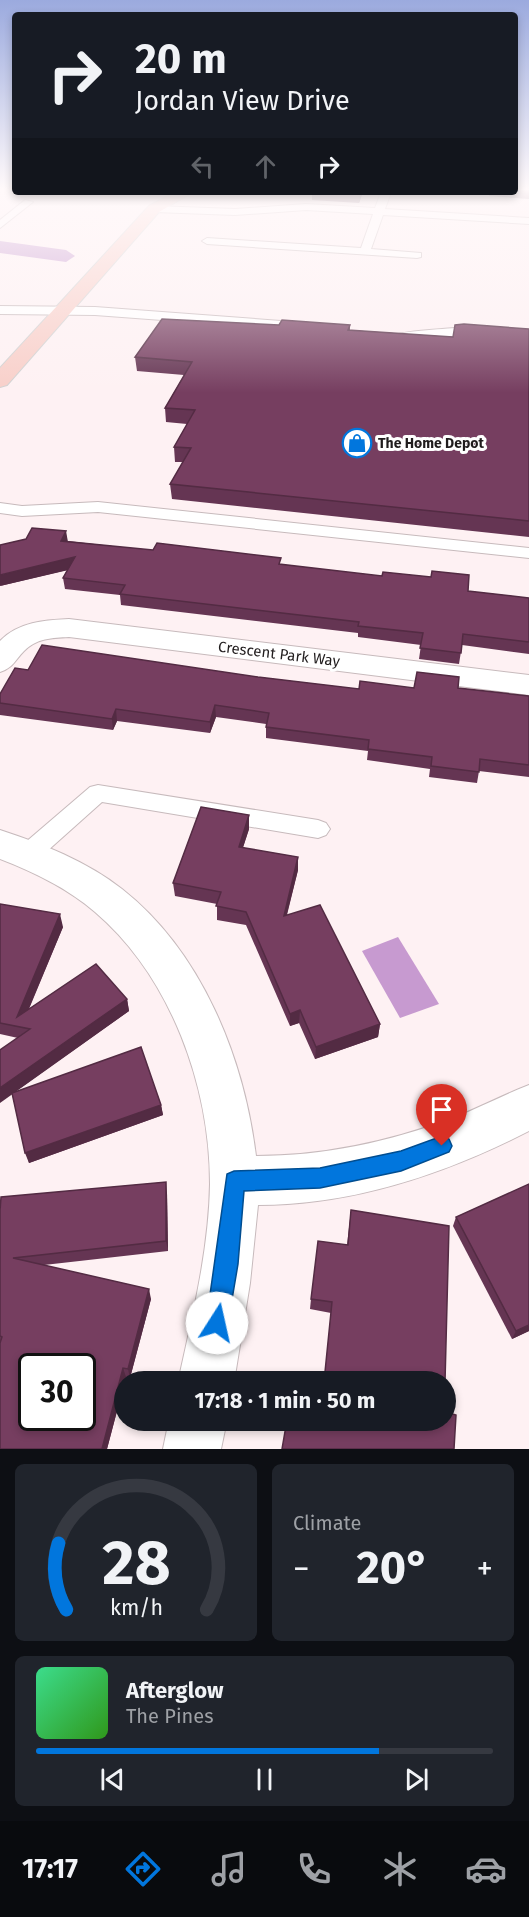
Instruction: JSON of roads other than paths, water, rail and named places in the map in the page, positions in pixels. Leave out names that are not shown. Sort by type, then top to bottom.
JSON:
[{"type":"main road","points":[[0,381],[107,258]]},
{"type":"street","name":"Crescent Park Way","points":[[0,662],[16,640],[30,632],[69,628],[529,685]]},
{"type":"street","points":[[14,849],[71,875],[112,904],[149,940],[176,978],[202,1030],[225,1099],[234,1181],[227,1264],[208,1371]]},
{"type":"street","points":[[234,1181],[320,1178],[401,1161],[484,1130],[529,1107]]},
{"type":"street","points":[[192,1449],[196,1431]]},
{"type":"lane","points":[[0,310],[105,312],[323,329]]},
{"type":"lane","points":[[387,334],[421,336],[462,331],[529,336]]},
{"type":"lane","points":[[0,508],[22,511],[98,507],[529,553]]},
{"type":"lane","points":[[14,849],[98,793],[318,829]]},
{"type":"place","name":"The Home Depot","points":[[357,443]]}]
